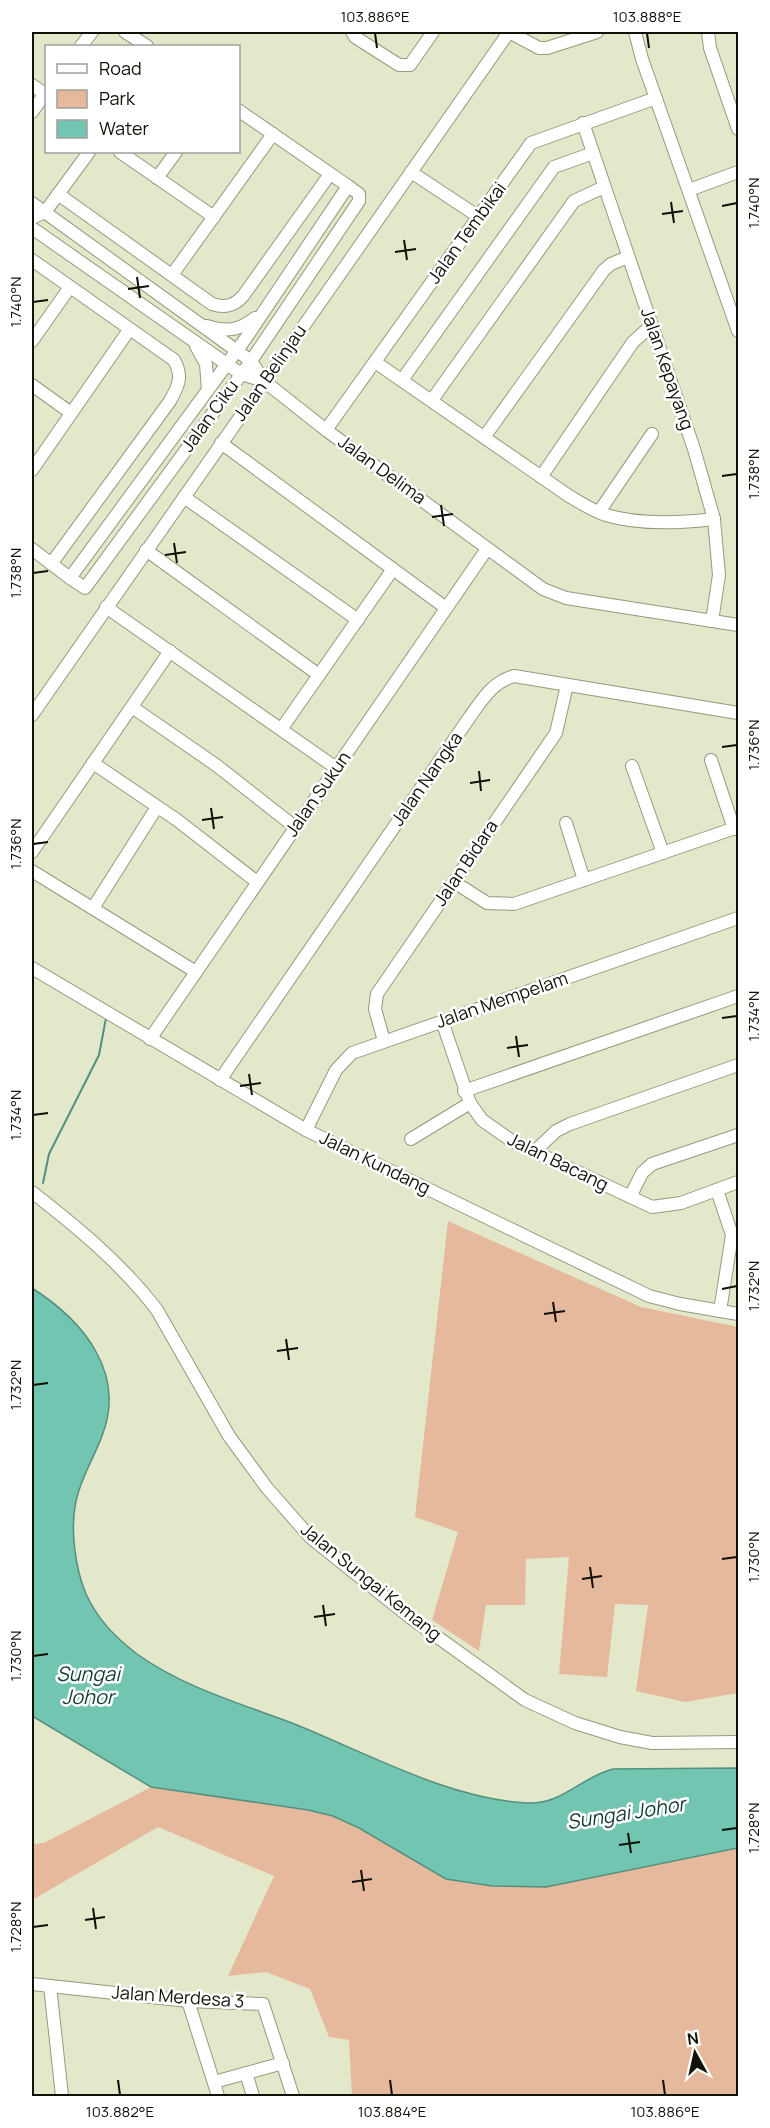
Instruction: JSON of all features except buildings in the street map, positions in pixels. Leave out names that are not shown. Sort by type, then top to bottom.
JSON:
[{"type":"street","points":[[82,45],[92,32]]},
{"type":"street","points":[[125,32],[145,45]]},
{"type":"street","points":[[352,32],[355,37],[399,65],[410,64],[433,32]]},
{"type":"street","points":[[509,32],[539,48],[548,48],[597,32]]},
{"type":"street","name":"Jalan Belinjau","points":[[32,715],[509,32]]},
{"type":"street","points":[[635,32],[738,331]]},
{"type":"street","points":[[708,32],[710,48],[735,104],[738,129]]},
{"type":"street","points":[[32,112],[45,94]]},
{"type":"street","name":"Jalan Tembikai","points":[[326,430],[533,142],[656,98]]},
{"type":"street","points":[[240,111],[348,186]]},
{"type":"street","name":"Jalan Kepayang","points":[[583,123],[694,448],[714,519],[719,575],[712,621]]},
{"type":"street","points":[[172,275],[273,134]]},
{"type":"street","points":[[32,218],[45,212],[88,153]]},
{"type":"street","points":[[121,153],[214,217]]},
{"type":"street","points":[[158,178],[175,153]]},
{"type":"street","points":[[402,380],[554,167],[593,153]]},
{"type":"street","points":[[411,172],[479,217]]},
{"type":"street","points":[[688,190],[738,172]]},
{"type":"street","points":[[58,194],[212,304],[232,305],[243,296],[330,174]]},
{"type":"street","name":"Jalan Ciku","points":[[348,186],[359,194],[359,201],[241,374],[85,588],[70,578],[264,311],[348,186]]},
{"type":"street","points":[[432,400],[574,201],[604,187]]},
{"type":"street","name":"Jalan Delima","points":[[32,203],[250,361],[264,381],[326,430],[406,486],[487,549],[553,594],[738,625]]},
{"type":"street","name":"Jalan Delima","points":[[32,228],[241,374],[264,381]]},
{"type":"street","points":[[485,436],[604,270],[611,264],[628,257]]},
{"type":"street","points":[[32,260],[174,360],[180,370],[180,384],[156,422],[51,564]]},
{"type":"street","points":[[32,341],[70,287]]},
{"type":"street","points":[[200,324],[221,330],[233,329],[245,326],[264,311]]},
{"type":"street","points":[[541,477],[633,342],[652,325]]},
{"type":"street","points":[[32,470],[129,330]]},
{"type":"street","points":[[192,339],[206,364],[208,390]]},
{"type":"street","points":[[375,362],[485,436],[541,477],[599,512],[616,517],[673,522],[714,519]]},
{"type":"street","points":[[32,385],[71,413]]},
{"type":"street","points":[[599,512],[652,434]]},
{"type":"street","points":[[221,443],[446,608]]},
{"type":"street","points":[[184,497],[358,620]]},
{"type":"street","points":[[32,549],[70,578]]},
{"type":"street","name":"Jalan Sukun","points":[[150,1039],[487,549]]},
{"type":"street","points":[[146,550],[319,675]]},
{"type":"street","points":[[282,728],[393,569]]},
{"type":"street","points":[[106,608],[282,728],[336,768]]},
{"type":"street","points":[[32,852],[170,651]]},
{"type":"street","name":"Jalan Nangka","points":[[220,1080],[493,686],[502,679],[514,676],[738,713]]},
{"type":"street","name":"Jalan Bidara","points":[[384,1041],[375,1009],[378,994],[556,733],[567,685]]},
{"type":"street","points":[[132,707],[216,765],[296,827]]},
{"type":"street","points":[[454,882],[487,903],[514,904],[736,828],[711,760]]},
{"type":"street","points":[[93,763],[157,807],[257,882]]},
{"type":"street","points":[[632,766],[663,853]]},
{"type":"street","points":[[93,908],[157,807]]},
{"type":"street","points":[[566,823],[585,880]]},
{"type":"street","points":[[32,871],[196,972]]},
{"type":"street","name":"Jalan Mempelam","points":[[306,1130],[336,1070],[352,1053],[738,918]]},
{"type":"street","name":"Jalan Kundang","points":[[32,968],[306,1130],[649,1296],[738,1314]]},
{"type":"street","points":[[464,1091],[738,996]]},
{"type":"street","name":"Jalan Bacang","points":[[442,1021],[464,1091],[470,1103],[489,1125],[512,1142],[652,1207],[681,1203],[738,1182]]},
{"type":"street","points":[[534,1152],[555,1131],[570,1124],[738,1065]]},
{"type":"street","points":[[411,1139],[470,1103]]},
{"type":"street","points":[[630,1197],[642,1173],[652,1164],[738,1135]]},
{"type":"street","points":[[717,1190],[732,1235],[720,1311]]},
{"type":"street","name":"Jalan Sungai Kemang","points":[[32,1192],[93,1241],[145,1293],[229,1436],[267,1488],[310,1537],[411,1618],[525,1700],[575,1723],[620,1737],[652,1743],[738,1742]]},
{"type":"street","name":"Jalan Merdesa 3","points":[[32,1984],[188,2001],[263,2004],[293,2097]]},
{"type":"street","points":[[51,1986],[62,2097]]},
{"type":"street","points":[[188,2001],[218,2097]]},
{"type":"street","points":[[214,2082],[283,2063]]},
{"type":"street","points":[[246,2073],[254,2097]]},
{"type":"green space","points":[[448,1221],[641,1307],[738,1327],[738,1693],[685,1702],[636,1691],[648,1605],[615,1604],[607,1677],[559,1674],[569,1557],[526,1559],[525,1605],[486,1605],[479,1651],[432,1620],[458,1532],[415,1517]]},
{"type":"green space","points":[[151,1787],[308,1810],[333,1816],[465,1883],[492,1886],[546,1887],[738,1848],[738,2096],[352,2096],[349,2040],[329,2037],[310,1989],[266,1972],[228,1976],[274,1876],[158,1827],[32,1900],[32,1844],[44,1843]]},
{"type":"water","name":"Sungai Johor","points":[[32,1288],[68,1316],[83,1332],[104,1369],[109,1390],[108,1413],[102,1436],[76,1501],[73,1523],[75,1548],[82,1584],[96,1612],[121,1641],[137,1654],[192,1685],[292,1723],[437,1784],[497,1800],[527,1803],[551,1800],[613,1769],[738,1768],[738,1848],[546,1887],[492,1886],[446,1879],[359,1828],[333,1816],[308,1810],[151,1787],[32,1716]]},
{"type":"waterway","points":[[43,1183],[49,1154],[99,1055],[106,1018]]}]
